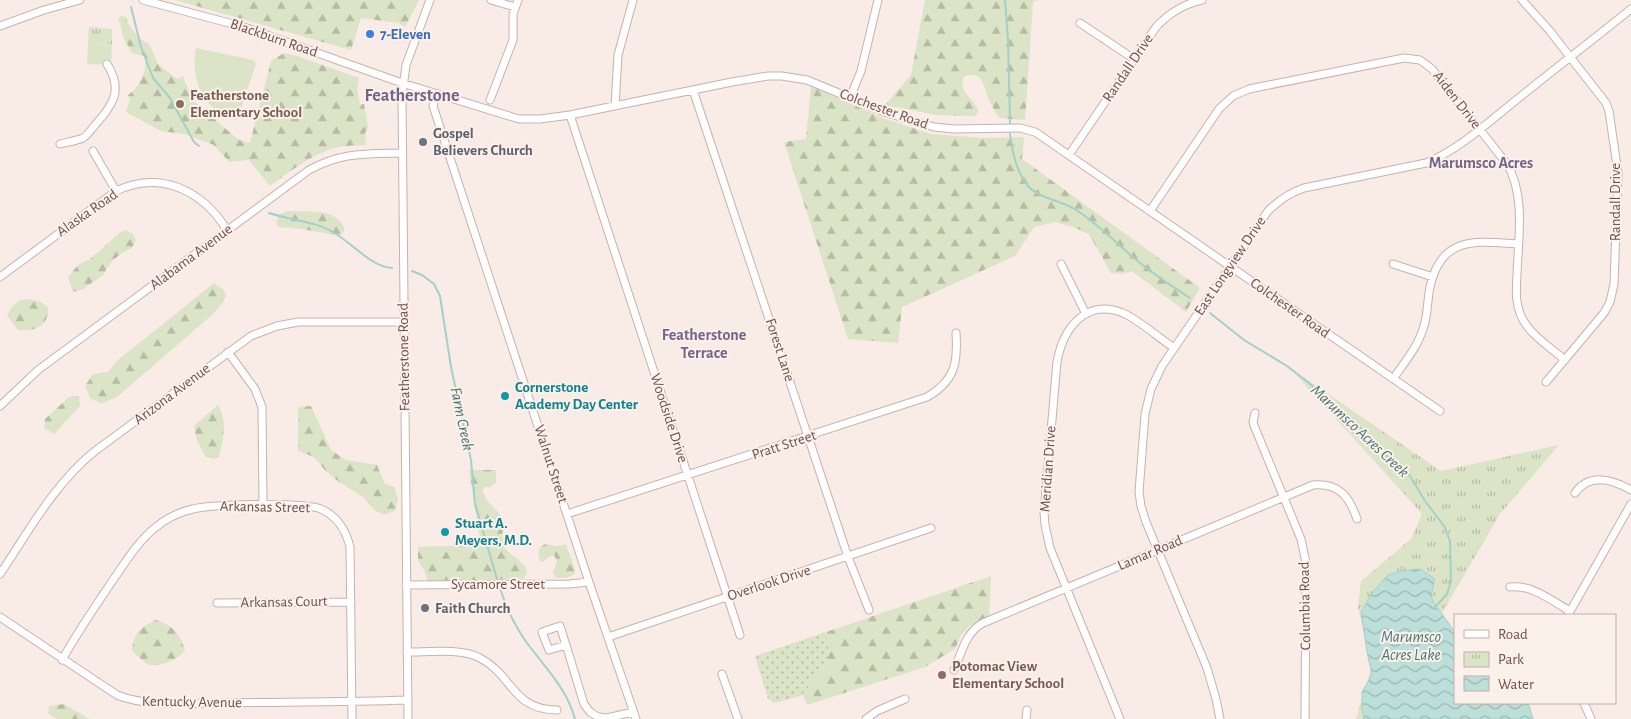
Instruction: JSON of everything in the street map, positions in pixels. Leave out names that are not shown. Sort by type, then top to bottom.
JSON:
[{"type":"street","points":[[0,26],[44,10],[80,0]]},
{"type":"street","name":"Blackburn Road","points":[[143,0],[244,27],[402,83]]},
{"type":"street","name":"Featherstone Road","points":[[408,719],[401,153],[402,83],[410,52],[430,0]]},
{"type":"street","points":[[490,100],[512,43],[514,33],[513,16],[516,4],[491,0]]},
{"type":"street","points":[[615,106],[618,55],[633,0]]},
{"type":"street","points":[[850,98],[861,71],[878,0]]},
{"type":"street","name":"Randall Drive","points":[[1070,155],[1156,27],[1178,8],[1202,0]]},
{"type":"street","name":"Randall Drive","points":[[1522,0],[1543,23],[1607,105],[1618,179],[1613,294],[1604,313],[1546,382]]},
{"type":"street","name":"East Longview Drive","points":[[1220,719],[1210,678],[1144,518],[1141,506],[1139,483],[1145,414],[1156,376],[1268,211],[1284,197],[1304,188],[1426,163],[1448,152],[1631,9]]},
{"type":"street","points":[[1080,23],[1134,60]]},
{"type":"street","name":"Aiden Drive","points":[[1150,211],[1219,109],[1233,96],[1249,89],[1404,58],[1420,60],[1432,69],[1479,128],[1507,164],[1516,182],[1519,202],[1516,296],[1519,311],[1523,321],[1532,332],[1565,360]]},
{"type":"street","points":[[60,144],[84,138],[109,110],[114,101],[115,92],[112,74],[107,64]]},
{"type":"street","name":"Colchester Road","points":[[402,83],[519,119],[540,119],[570,115],[749,79],[782,76],[807,80],[887,113],[934,127],[954,130],[1027,129],[1042,136],[1070,155],[1440,411]]},
{"type":"street","name":"Forest Lane","points":[[694,90],[848,557],[868,610]]},
{"type":"street","name":"Walnut Street","points":[[436,94],[433,106],[434,112],[634,715]]},
{"type":"street","name":"Woodside Drive","points":[[570,115],[740,636]]},
{"type":"street","points":[[93,151],[116,191]]},
{"type":"street","name":"Alabama Avenue","points":[[0,406],[38,370],[309,170],[320,164],[348,155],[401,153]]},
{"type":"street","name":"Alaska Road","points":[[0,277],[116,191],[135,184],[146,182],[167,183],[177,186],[196,196],[206,204],[227,230]]},
{"type":"street","points":[[1393,379],[1414,349],[1423,329],[1433,277],[1436,268],[1444,256],[1463,244],[1493,242],[1517,244]]},
{"type":"street","points":[[1061,264],[1086,314],[1106,310],[1122,313],[1174,348]]},
{"type":"street","points":[[1393,264],[1433,277]]},
{"type":"street","name":"Meridian Drive","points":[[1086,314],[1079,318],[1068,330],[1059,351],[1044,512],[1045,525],[1048,543],[1120,719]]},
{"type":"street","name":"Arizona Avenue","points":[[0,574],[54,494],[75,468],[95,451],[251,336],[263,330],[305,322],[403,322]]},
{"type":"street","name":"Pratt Street","points":[[567,514],[927,398],[948,380],[953,372],[957,357],[956,333]]},
{"type":"street","points":[[228,352],[255,389],[262,407],[263,506]]},
{"type":"street","name":"Columbia Road","points":[[1255,412],[1255,428],[1301,539],[1306,563],[1305,719]]},
{"type":"street","points":[[1575,494],[1580,486],[1602,480],[1618,483],[1631,490]]},
{"type":"street","name":"Lamar Road","points":[[954,670],[966,640],[977,627],[1313,486],[1327,486],[1344,494],[1353,508],[1357,519]]},
{"type":"street","points":[[1510,587],[1518,586],[1530,589],[1569,613],[1631,504]]},
{"type":"street","name":"Arkansas Street","points":[[62,660],[78,632],[140,542],[157,526],[173,516],[192,509],[216,506],[314,507],[328,513],[339,522],[347,536],[350,547],[352,719]]},
{"type":"street","name":"Overlook Drive","points":[[608,637],[931,528]]},
{"type":"street","name":"Sycamore Street","points":[[406,585],[569,584],[589,582]]},
{"type":"street","name":"Arkansas Court","points":[[217,603],[351,602]]},
{"type":"street","name":"Kentucky Avenue","points":[[0,617],[117,695],[133,701],[207,703],[408,700]]},
{"type":"street","points":[[566,646],[584,704],[590,712],[598,717],[607,718],[634,715]]},
{"type":"street","points":[[407,652],[463,652],[476,656],[492,666],[523,700],[537,708],[557,710]]},
{"type":"street","points":[[722,674],[738,719]]},
{"type":"street","points":[[866,719],[877,710],[905,699]]},
{"type":"street","points":[[1584,704],[1591,719]]},
{"type":"street","points":[[1026,719],[1027,710]]},
{"type":"green space","points":[[175,0],[419,0],[405,27],[399,23],[361,18],[351,50]]},
{"type":"green space","points":[[925,0],[1038,0],[1033,2],[1025,120],[1000,118],[991,105],[982,81],[975,75],[964,77],[962,82],[966,94],[978,109],[977,114],[973,116],[936,115],[885,105],[911,75]]},
{"type":"green space","points":[[121,16],[126,17],[128,24],[139,38],[150,45],[158,64],[177,79],[183,76],[192,96],[201,109],[233,135],[245,142],[250,143],[271,61],[284,53],[359,78],[357,89],[360,104],[364,104],[368,127],[365,133],[366,145],[342,146],[318,154],[270,186],[249,160],[229,162],[214,145],[184,134],[161,131],[126,112],[130,99],[128,95],[140,83],[144,73],[145,56],[132,53],[123,37],[118,20]]},
{"type":"green space","points":[[89,27],[112,29],[112,44],[88,43]]},
{"type":"green space","points":[[88,43],[112,44],[111,65],[87,64]]},
{"type":"green space","points":[[196,48],[253,60],[256,64],[237,120],[215,110],[202,93],[195,71]]},
{"type":"green space","points":[[811,86],[883,118],[931,134],[983,138],[1024,137],[1022,159],[1200,288],[1186,312],[1132,271],[1123,274],[1111,273],[1089,234],[1055,222],[1034,227],[1015,256],[902,307],[898,343],[848,339],[784,142],[806,139]]},
{"type":"green space","points":[[288,211],[313,211],[329,214],[336,217],[345,230],[340,236],[279,227],[276,222],[280,214]]},
{"type":"green space","points":[[126,230],[133,234],[136,240],[132,248],[113,260],[102,276],[83,289],[73,292],[68,277],[78,265],[90,259],[121,232]]},
{"type":"green space","points":[[214,283],[223,289],[226,296],[213,314],[117,397],[101,404],[90,398],[85,386],[93,374],[108,372],[118,360]]},
{"type":"green space","points":[[30,299],[41,302],[48,308],[48,314],[39,327],[30,330],[18,330],[7,315],[20,300]]},
{"type":"green space","points":[[1290,368],[1441,471],[1559,445],[1500,514],[1442,613],[1454,631],[1454,704],[1529,704],[1534,719],[1356,719],[1372,666],[1358,607],[1361,581],[1411,539],[1422,514]]},
{"type":"green space","points":[[79,396],[80,406],[54,434],[44,428],[45,419],[69,397]]},
{"type":"green space","points":[[218,405],[223,418],[224,431],[219,457],[214,459],[206,457],[197,441],[194,426]]},
{"type":"green space","points":[[311,406],[331,450],[346,460],[377,465],[385,484],[394,487],[398,499],[395,511],[384,515],[374,510],[362,496],[339,482],[314,457],[298,451],[298,407]]},
{"type":"green space","points":[[469,470],[496,470],[496,483],[490,487],[485,487],[483,493],[502,519],[504,546],[527,570],[523,579],[428,581],[418,561],[418,547],[481,545]]},
{"type":"green space","points":[[547,544],[555,546],[566,545],[575,573],[566,578],[556,577],[553,573],[557,561],[554,555],[542,562],[540,561],[539,550]]},
{"type":"green space","points":[[991,576],[989,616],[968,627],[960,637],[955,649],[925,667],[807,705],[803,695],[824,667],[829,654],[826,632]]},
{"type":"green space","points":[[156,620],[167,624],[175,630],[185,650],[171,661],[152,665],[145,662],[132,651],[134,640],[139,632],[146,625]]},
{"type":"green space","points":[[826,632],[829,654],[827,661],[803,695],[775,703],[768,699],[755,656]]},
{"type":"green space","points":[[64,704],[90,719],[57,719],[48,714],[49,706]]},
{"type":"water","name":"Marumsco Acres Lake","points":[[1420,569],[1434,578],[1431,596],[1454,631],[1454,704],[1528,704],[1533,719],[1364,719],[1362,692],[1371,676],[1371,670],[1361,612],[1372,593],[1388,575],[1400,571]]},
{"type":"waterway","name":"Marumsco Acres Creek","points":[[1005,0],[1010,123]]},
{"type":"waterway","name":"Farm Creek","points":[[131,7],[141,47],[153,78],[170,98],[194,142],[199,146]]},
{"type":"waterway","name":"Marumsco Acres Creek","points":[[1010,134],[1017,167],[1023,179],[1032,190],[1078,211],[1146,268],[1190,298]]},
{"type":"waterway","name":"Farm Creek","points":[[269,213],[326,228],[340,236],[369,259],[384,267],[392,268]]},
{"type":"waterway","name":"Farm Creek","points":[[412,271],[422,275],[434,284],[440,296],[451,367],[471,460],[475,504],[497,579]]},
{"type":"waterway","name":"Marumsco Acres Creek","points":[[1210,313],[1244,340],[1287,366],[1314,387],[1351,418],[1387,456],[1404,468],[1444,526],[1450,541],[1451,581],[1447,594],[1435,607]]},
{"type":"waterway","name":"Farm Creek","points":[[500,588],[508,610],[519,630],[561,688],[575,719]]},
{"type":"place","name":"7-Eleven","points":[[370,34]]},
{"type":"place","name":"Featherstone Elementary School","points":[[180,104]]},
{"type":"place","name":"Gospel Believers Church","points":[[423,142]]},
{"type":"place","name":"Cornerstone Academy Day Center","points":[[505,396]]},
{"type":"place","name":"Stuart A. Meyers, M.D.","points":[[445,532]]},
{"type":"place","name":"Faith Church","points":[[425,608]]},
{"type":"place","name":"Potomac View Elementary School","points":[[942,675]]},
{"type":"district","name":"Featherstone","points":[[412,96]]},
{"type":"district","name":"Marumsco Acres","points":[[1481,163]]},
{"type":"district","name":"Featherstone Terrace","points":[[704,344]]}]
